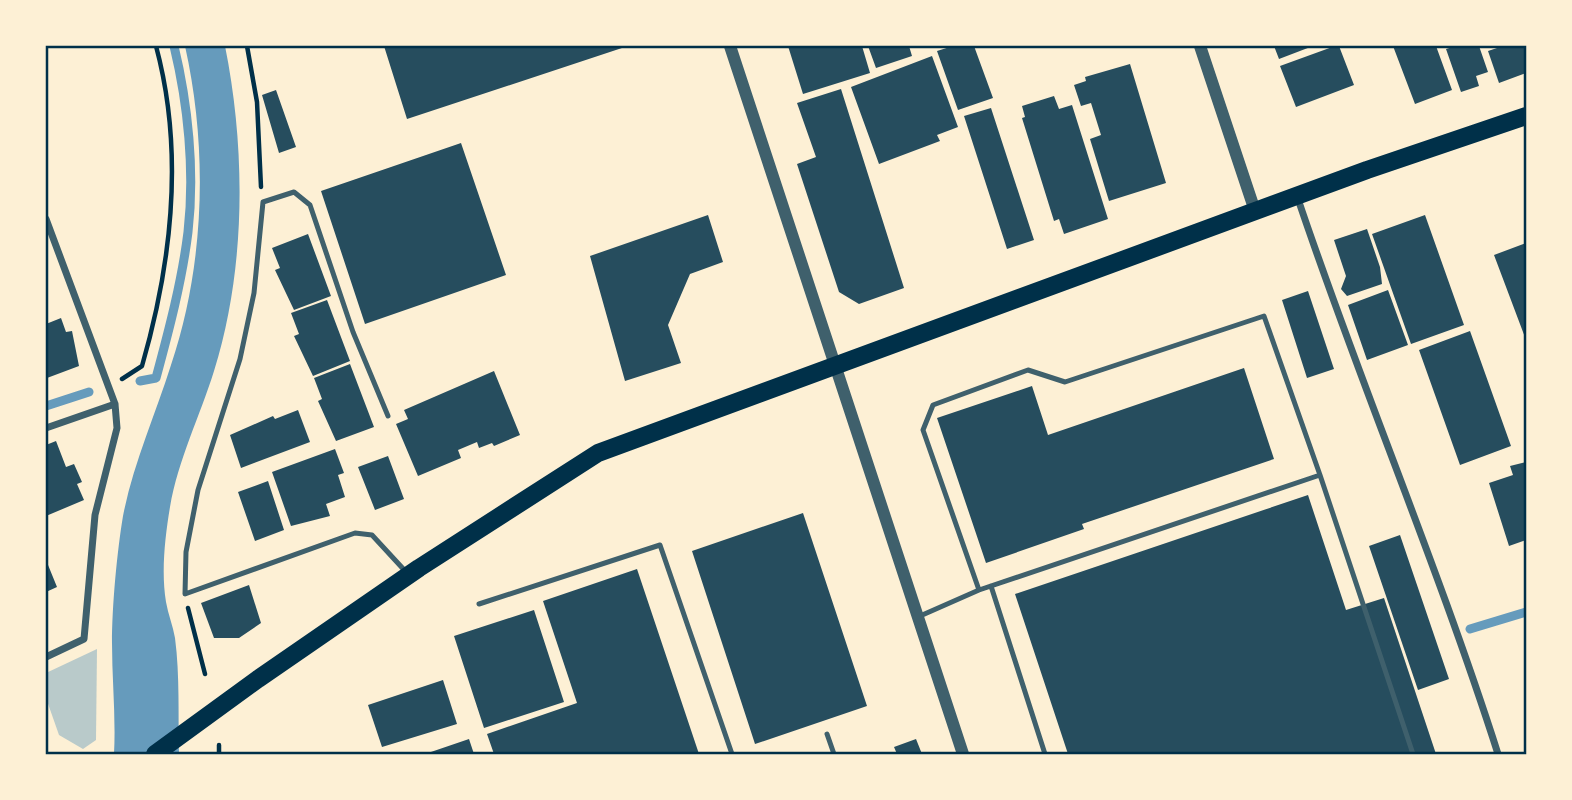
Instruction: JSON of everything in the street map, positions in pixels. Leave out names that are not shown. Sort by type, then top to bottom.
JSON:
[{"type":"main road","points":[[155,754],[257,679],[597,453],[1255,211],[1527,116]]},
{"type":"street","points":[[730,46],[963,754]]},
{"type":"street","points":[[1200,46],[1255,211]]},
{"type":"street","points":[[1297,196],[1382,437],[1450,609],[1498,754]]},
{"type":"street","points":[[46,219],[115,404],[117,428],[95,515],[84,639],[46,657]]},
{"type":"street","points":[[46,428],[115,404]]},
{"type":"lane","points":[[388,416],[353,332],[310,205],[294,192],[262,202],[254,293],[240,359],[198,490],[186,552],[185,594],[355,533],[372,535],[410,575]]},
{"type":"lane","points":[[979,590],[923,429],[933,405],[1028,370],[1065,383],[1264,316],[1413,754]]},
{"type":"lane","points":[[920,617],[979,590],[1320,475]]},
{"type":"lane","points":[[479,604],[660,545],[732,754]]},
{"type":"lane","points":[[991,586],[1045,754]]},
{"type":"lane","points":[[827,734],[834,754]]},
{"type":"path","points":[[106,382],[124,378],[142,366],[158,313],[167,260],[171,146],[165,82],[156,46]]},
{"type":"path","points":[[247,46],[257,102],[262,202]]},
{"type":"path","points":[[185,594],[205,674]]},
{"type":"path","points":[[219,745],[219,754]]},
{"type":"shaded area","points":[[97,649],[96,740],[83,749],[59,735],[46,698],[46,673]]},
{"type":"water","points":[[185,46],[225,46],[237,126],[237,251],[225,332],[178,472],[164,554],[166,602],[177,652],[179,754],[114,754],[112,629],[123,516],[132,478],[182,327],[196,247],[200,166],[192,85]]},
{"type":"building","points":[[384,46],[628,46],[407,119]]},
{"type":"building","points":[[788,46],[862,46],[870,73],[803,94]]},
{"type":"building","points":[[868,46],[909,46],[912,56],[876,68]]},
{"type":"building","points":[[953,46],[974,46],[993,98],[958,110],[937,51]]},
{"type":"building","points":[[1274,46],[1313,46],[1279,59]]},
{"type":"building","points":[[1339,46],[1354,85],[1296,107],[1280,66]]},
{"type":"building","points":[[1393,46],[1436,46],[1452,90],[1415,104]]},
{"type":"building","points":[[1479,46],[1488,72],[1476,76],[1479,86],[1461,92],[1446,49]]},
{"type":"building","points":[[1503,46],[1526,46],[1526,73],[1499,83],[1488,51]]},
{"type":"building","points":[[932,56],[958,127],[937,135],[940,141],[879,164],[851,87]]},
{"type":"building","points":[[1130,64],[1166,183],[1109,201],[1090,139],[1101,135],[1091,103],[1081,106],[1074,85],[1086,81],[1085,77]]},
{"type":"building","points":[[841,89],[904,288],[859,304],[839,292],[797,164],[816,157],[797,103]]},
{"type":"building","points":[[276,90],[296,147],[279,153],[262,95]]},
{"type":"building","points":[[1054,96],[1059,109],[1072,105],[1108,219],[1064,234],[1059,219],[1054,221],[1022,118],[1025,117],[1022,106]]},
{"type":"building","points":[[991,108],[1034,240],[1007,249],[964,116]]},
{"type":"building","points":[[461,143],[506,275],[365,324],[321,191]]},
{"type":"building","points":[[708,215],[723,262],[690,274],[668,325],[681,363],[625,381],[590,256]]},
{"type":"building","points":[[1425,215],[1464,325],[1411,344],[1372,234]]},
{"type":"building","points":[[1367,229],[1380,267],[1382,284],[1347,296],[1341,289],[1346,276],[1334,240]]},
{"type":"building","points":[[308,234],[331,296],[294,310],[275,270],[280,268],[272,248]]},
{"type":"building","points":[[1526,243],[1526,340],[1494,255]]},
{"type":"building","points":[[1388,290],[1408,345],[1367,360],[1348,305]]},
{"type":"building","points":[[1308,291],[1334,369],[1307,378],[1282,300]]},
{"type":"building","points":[[327,300],[350,361],[313,376],[294,336],[299,334],[291,313]]},
{"type":"building","points":[[61,318],[66,332],[72,331],[79,366],[47,378],[46,324]]},
{"type":"building","points":[[1470,331],[1511,446],[1460,465],[1419,350]]},
{"type":"building","points":[[350,364],[374,427],[336,441],[318,401],[322,399],[314,378]]},
{"type":"building","points":[[1244,368],[1274,459],[1082,524],[1084,529],[986,563],[937,418],[1032,386],[1048,435]]},
{"type":"building","points":[[494,371],[520,435],[494,446],[492,443],[479,448],[477,442],[458,450],[461,458],[418,476],[396,424],[408,419],[404,410]]},
{"type":"building","points":[[298,410],[310,442],[241,468],[230,435],[273,416],[275,419]]},
{"type":"building","points":[[56,441],[66,467],[74,464],[82,482],[77,484],[84,500],[46,516],[46,445]]},
{"type":"building","points":[[335,449],[344,473],[338,475],[345,497],[326,504],[330,516],[291,526],[272,472]]},
{"type":"building","points":[[388,456],[404,499],[375,510],[358,467]]},
{"type":"building","points":[[1526,462],[1526,540],[1509,546],[1489,483],[1513,475],[1510,466]]},
{"type":"building","points":[[268,481],[284,530],[255,541],[238,492]]},
{"type":"building","points":[[1308,495],[1346,610],[1384,598],[1436,754],[1068,754],[1015,594]]},
{"type":"building","points":[[803,513],[867,706],[755,744],[692,551]]},
{"type":"building","points":[[1400,535],[1449,679],[1418,690],[1369,546]]},
{"type":"building","points":[[46,560],[57,587],[46,592]]},
{"type":"building","points":[[637,569],[699,754],[494,754],[487,734],[577,703],[543,601]]},
{"type":"building","points":[[249,585],[261,623],[239,638],[214,638],[201,603]]},
{"type":"building","points":[[534,610],[564,702],[484,728],[454,636]]},
{"type":"building","points":[[443,680],[457,724],[382,747],[368,705]]},
{"type":"building","points":[[469,739],[474,754],[425,754]]},
{"type":"building","points":[[916,739],[922,754],[897,754],[894,747]]},
{"type":"waterway","points":[[140,381],[156,378],[179,287],[188,232],[191,185],[189,138],[174,46]]},
{"type":"waterway","points":[[46,406],[89,392]]},
{"type":"waterway","points":[[1470,629],[1526,612]]}]
